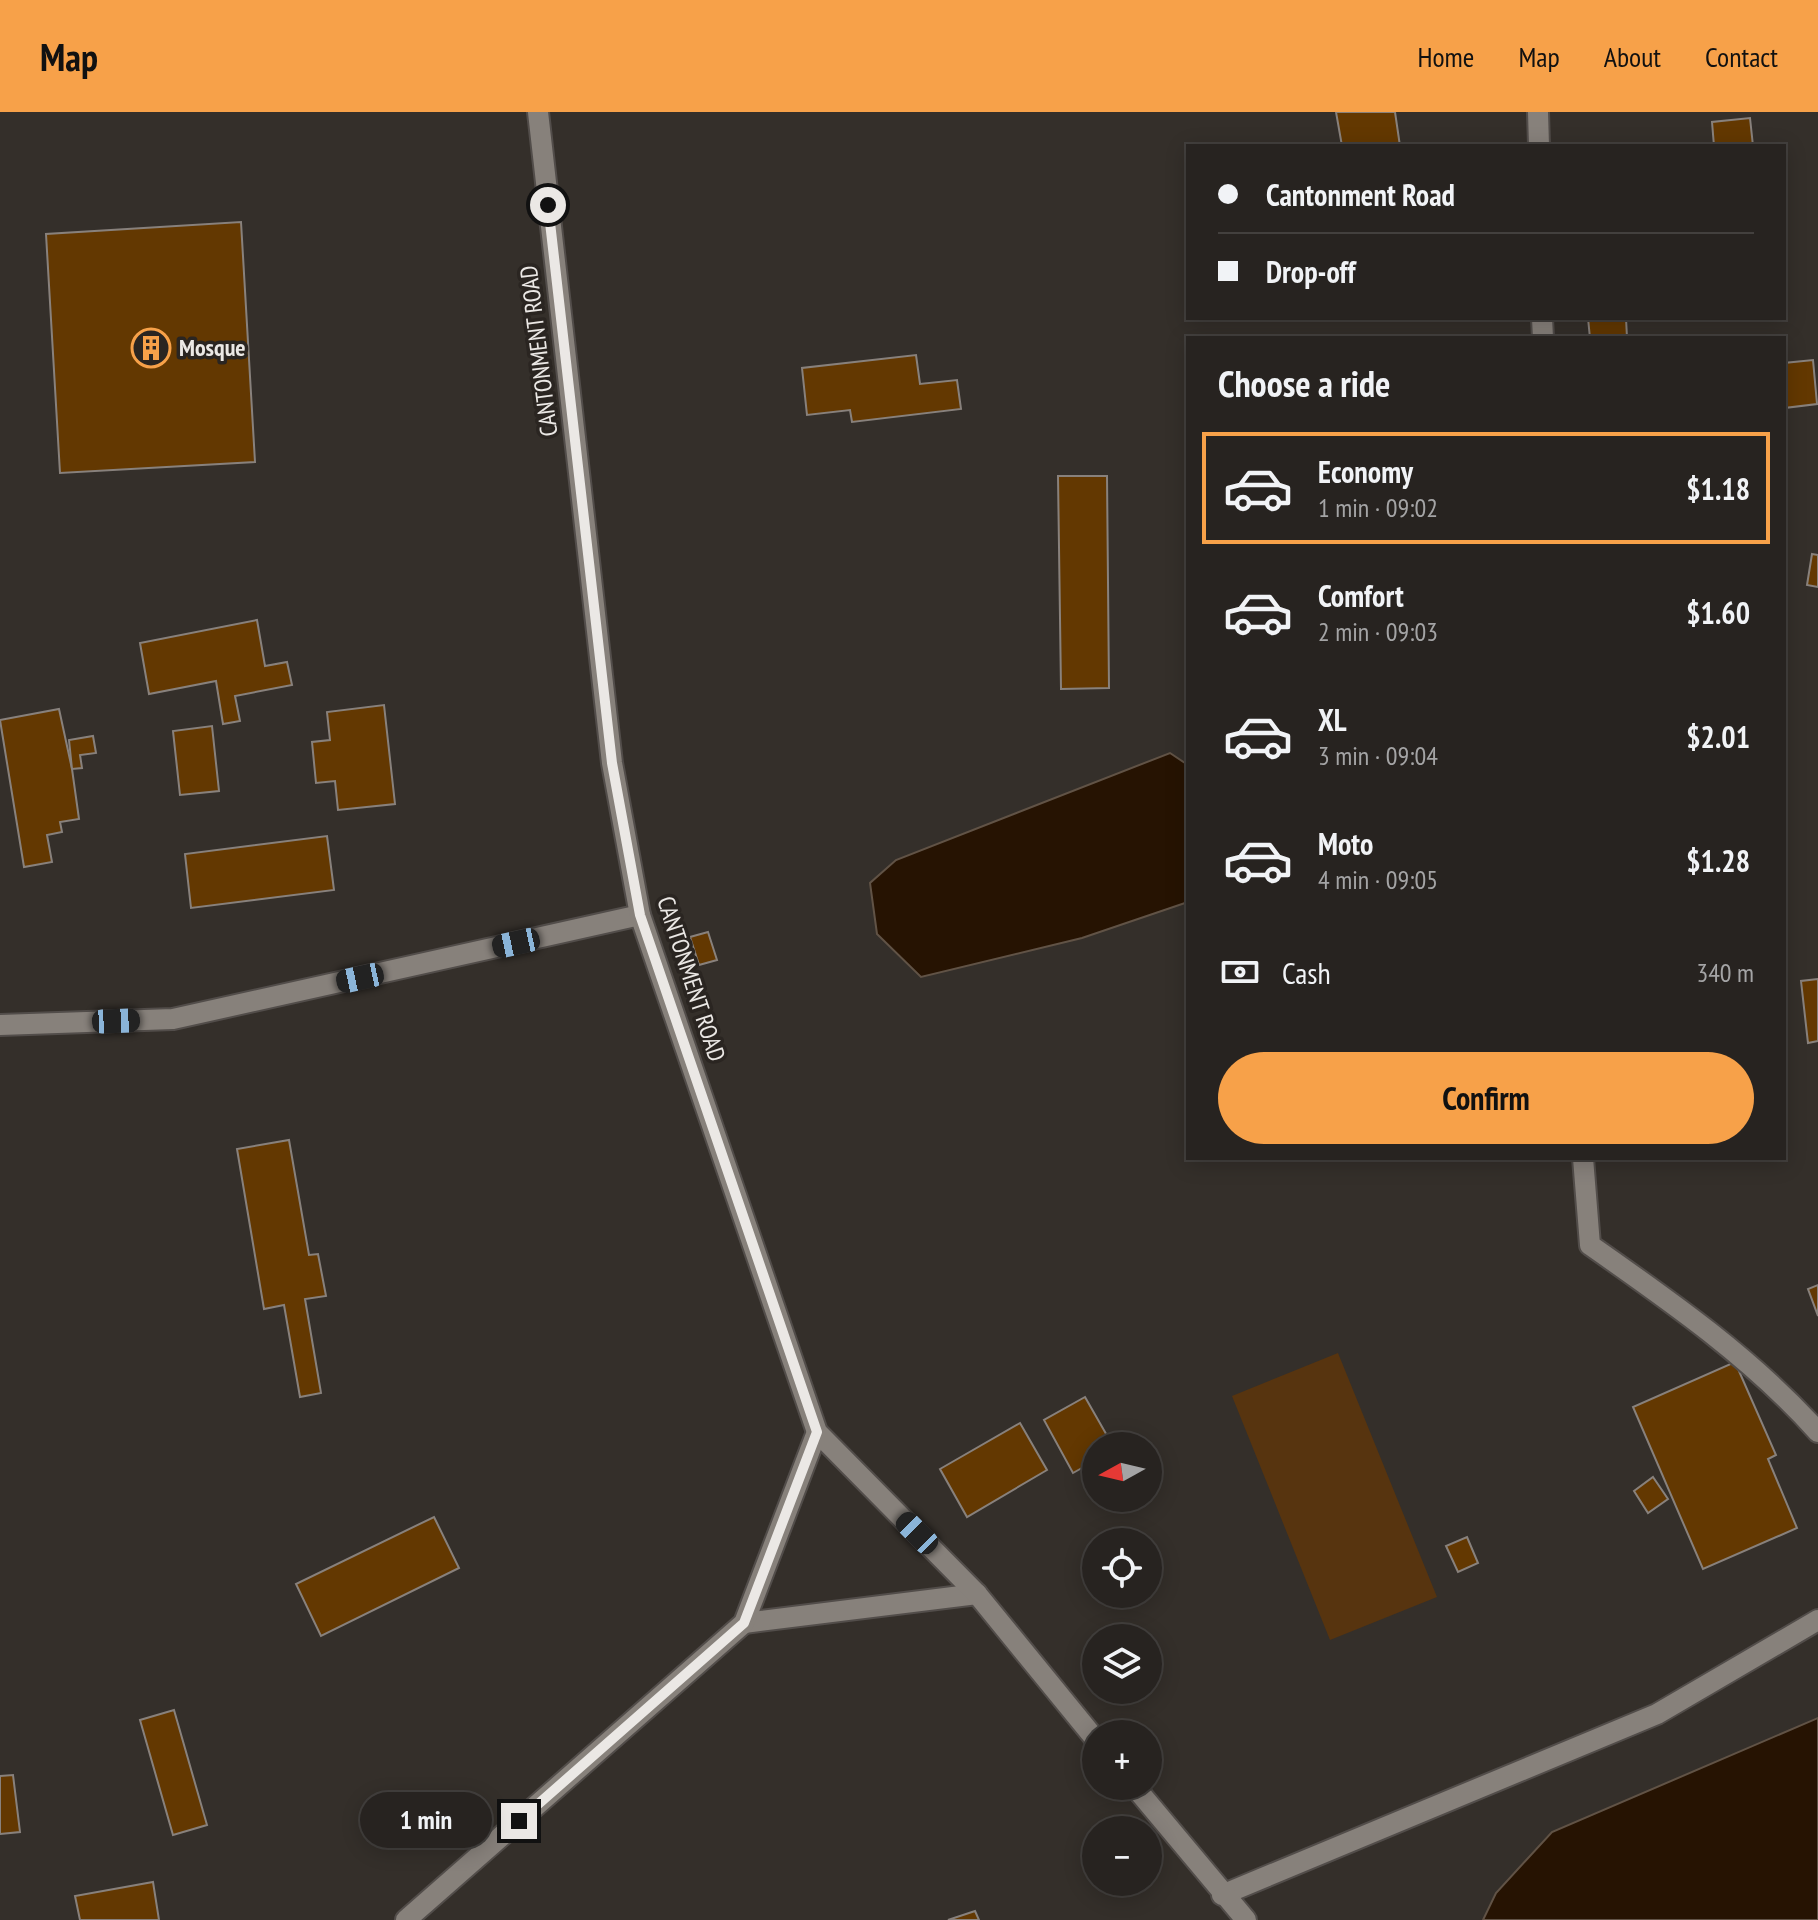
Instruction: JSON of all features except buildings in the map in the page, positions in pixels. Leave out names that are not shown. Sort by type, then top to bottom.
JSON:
[{"type":"street","name":"CANTONMENT ROAD","points":[[538,112],[612,763],[640,915],[817,1432],[977,1594],[1082,1723]]},
{"type":"street","points":[[1538,112],[1539,144]]},
{"type":"street","points":[[0,1025],[173,1019],[640,915]]},
{"type":"street","points":[[1583,1160],[1590,1245],[1682,1309],[1795,1406],[1818,1432]]},
{"type":"street","points":[[406,1920],[744,1623],[817,1432]]},
{"type":"street","points":[[744,1623],[977,1594]]},
{"type":"street","points":[[1222,1895],[1657,1714],[1818,1620]]},
{"type":"street","points":[[1145,1800],[1246,1920]]},
{"type":"shaded area","points":[[1170,753],[1186,764],[1186,903],[1082,938],[921,977],[877,934],[870,883],[896,860]]},
{"type":"shaded area","points":[[1338,1353],[1437,1597],[1330,1640],[1232,1396]]},
{"type":"shaded area","points":[[1818,1718],[1818,1920],[1483,1920],[1496,1893],[1552,1832]]},
{"type":"place","name":"Mosque","points":[[151,348]]},
{"type":"route","points":[[519,1821],[744,1623],[817,1432],[640,915],[612,763],[548,205]]}]
